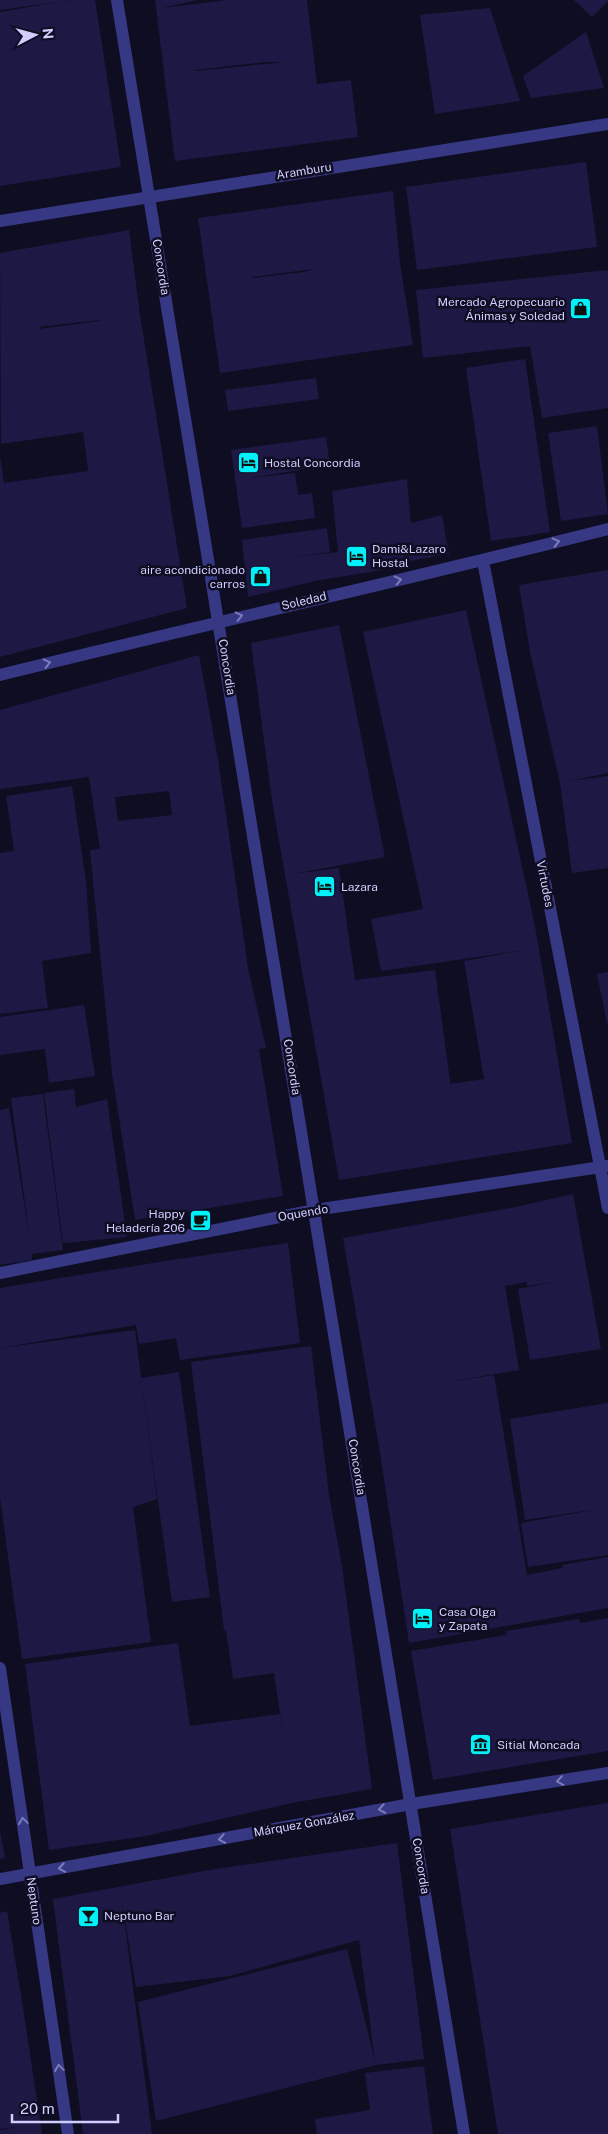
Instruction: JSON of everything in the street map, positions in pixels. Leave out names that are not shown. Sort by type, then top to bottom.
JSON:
[{"type":"street","name":"Concordia","points":[[117,0],[220,621],[464,2134]]},
{"type":"street","name":"Aramburu","points":[[0,221],[608,124]]},
{"type":"street","name":"Soledad","points":[[0,675],[220,621],[484,561],[608,529]]},
{"type":"street","name":"Virtudes","points":[[484,561],[604,1166],[608,1208]]},
{"type":"street","name":"Oquendo","points":[[0,1273],[315,1210],[604,1166]]},
{"type":"street","name":"Neptuno","points":[[0,1668],[68,2134]]},
{"type":"street","name":"Márquez González","points":[[0,1879],[411,1804],[608,1774]]},
{"type":"building","points":[[0,0],[66,0],[66,1],[0,10]]},
{"type":"building","points":[[70,0],[95,0],[121,167],[0,186],[0,12]]},
{"type":"building","points":[[155,0],[197,0],[163,8],[227,0],[307,0],[317,84],[351,80],[358,137],[175,161]],"holes":[[[264,62],[285,62],[195,71]]]},
{"type":"building","points":[[574,0],[608,0],[608,1],[592,17]]},
{"type":"building","points":[[490,8],[520,101],[435,114],[420,15]]},
{"type":"building","points":[[586,32],[604,88],[531,98],[523,76]]},
{"type":"building","points":[[586,162],[597,247],[417,270],[406,187]]},
{"type":"building","points":[[393,191],[400,263],[413,345],[220,373],[198,218]],"holes":[[[314,269],[303,272],[253,278]]]},
{"type":"building","points":[[129,230],[140,315],[187,608],[0,657],[0,456],[4,483],[88,471],[89,477],[83,432],[1,444],[0,253]],"holes":[[[99,321],[39,329],[39,327]]]},
{"type":"building","points":[[608,270],[608,408],[542,418],[530,346],[423,358],[416,290]]},
{"type":"building","points":[[525,359],[550,532],[491,541],[466,368]]},
{"type":"building","points":[[316,378],[319,399],[228,411],[225,390]]},
{"type":"building","points":[[597,426],[608,514],[561,521],[548,433]]},
{"type":"building","points":[[326,437],[330,465],[250,478],[295,473],[298,495],[312,493],[315,518],[242,528],[231,450]]},
{"type":"building","points":[[407,479],[411,523],[442,515],[449,554],[415,560],[376,571],[315,581],[248,597],[242,540],[327,528],[330,552],[294,557],[338,552],[332,491]]},
{"type":"building","points":[[608,570],[608,773],[570,781],[608,776],[608,868],[572,873],[560,783],[530,652],[519,585]]},
{"type":"building","points":[[466,610],[535,926],[572,1143],[339,1180],[273,807],[251,643],[339,625],[385,857],[293,874],[339,868],[355,980],[435,970],[450,1084],[484,1079],[464,961],[519,951],[381,971],[371,919],[423,909],[363,632]]},
{"type":"building","points":[[199,655],[218,759],[248,968],[266,1048],[259,1049],[283,1196],[135,1220],[112,1073],[90,850],[100,849],[89,777],[0,789],[0,710]],"holes":[[[169,791],[172,815],[118,821],[115,797]]]},
{"type":"building","points":[[72,786],[86,881],[91,953],[42,961],[48,1008],[0,1014],[0,853],[14,851],[6,796]]},
{"type":"building","points":[[608,972],[608,1023],[607,1023],[597,974]]},
{"type":"building","points":[[84,1005],[95,1076],[49,1083],[45,1049],[0,1055],[0,1017]]},
{"type":"building","points":[[74,1089],[76,1107],[107,1099],[127,1237],[63,1243],[44,1093]]},
{"type":"building","points":[[43,1094],[63,1250],[32,1254],[32,1260],[0,1265],[0,1110],[9,1108],[30,1240],[11,1098]]},
{"type":"building","points":[[573,1194],[601,1349],[530,1360],[518,1289],[554,1282],[527,1286],[527,1282],[505,1286],[519,1370],[441,1383],[494,1375],[527,1575],[563,1568],[562,1565],[608,1557],[608,1608],[409,1643],[380,1453],[343,1238],[516,1207]]},
{"type":"building","points":[[288,1243],[300,1343],[180,1360],[176,1338],[139,1344],[136,1325],[0,1348],[0,1288]]},
{"type":"building","points":[[135,1330],[157,1499],[133,1507],[151,1642],[22,1659],[0,1498],[0,1348]]},
{"type":"building","points":[[311,1346],[329,1495],[342,1566],[372,1789],[292,1803],[146,1836],[49,1850],[25,1664],[178,1643],[190,1726],[280,1714],[286,1752],[274,1673],[233,1679],[226,1630],[224,1630],[191,1362]]},
{"type":"building","points":[[179,1372],[210,1597],[172,1602],[141,1378]]},
{"type":"building","points":[[608,1403],[608,1555],[528,1567],[521,1523],[598,1509],[525,1520],[510,1419]]},
{"type":"building","points":[[608,1618],[608,1751],[433,1780],[411,1651],[507,1635],[506,1631],[579,1619],[580,1623]]},
{"type":"building","points":[[608,1803],[608,2134],[498,2134],[450,1829]]},
{"type":"building","points":[[0,1830],[5,1858],[0,1859]]},
{"type":"building","points":[[397,1843],[424,2059],[376,2065],[156,2121],[138,2002],[347,1949],[375,2061],[359,1940],[230,1976],[136,1987],[122,1902],[152,2134],[83,2134],[53,1899],[215,1869]]},
{"type":"building","points":[[7,1911],[42,2134],[0,2134],[0,2130],[17,2127],[0,2129],[0,1913]]},
{"type":"building","points":[[424,2066],[433,2134],[317,2134],[315,2119],[370,2110],[365,2073]]},
{"type":"place","name":"Mercado Agropecuario Ánimas y Soledad","points":[[581,309]]},
{"type":"place","name":"Hostal Concordia","points":[[248,463]]},
{"type":"place","name":"Dami&Lazaro Hostal","points":[[356,556]]},
{"type":"place","name":"aire acondicionado carros","points":[[261,577]]},
{"type":"place","name":"Lazara","points":[[325,887]]},
{"type":"place","name":"Happy Heladería 206","points":[[201,1221]]},
{"type":"place","name":"Casa Olga y Zapata","points":[[423,1619]]},
{"type":"place","name":"Sitial Moncada","points":[[481,1745]]},
{"type":"place","name":"Neptuno Bar","points":[[88,1916]]}]
